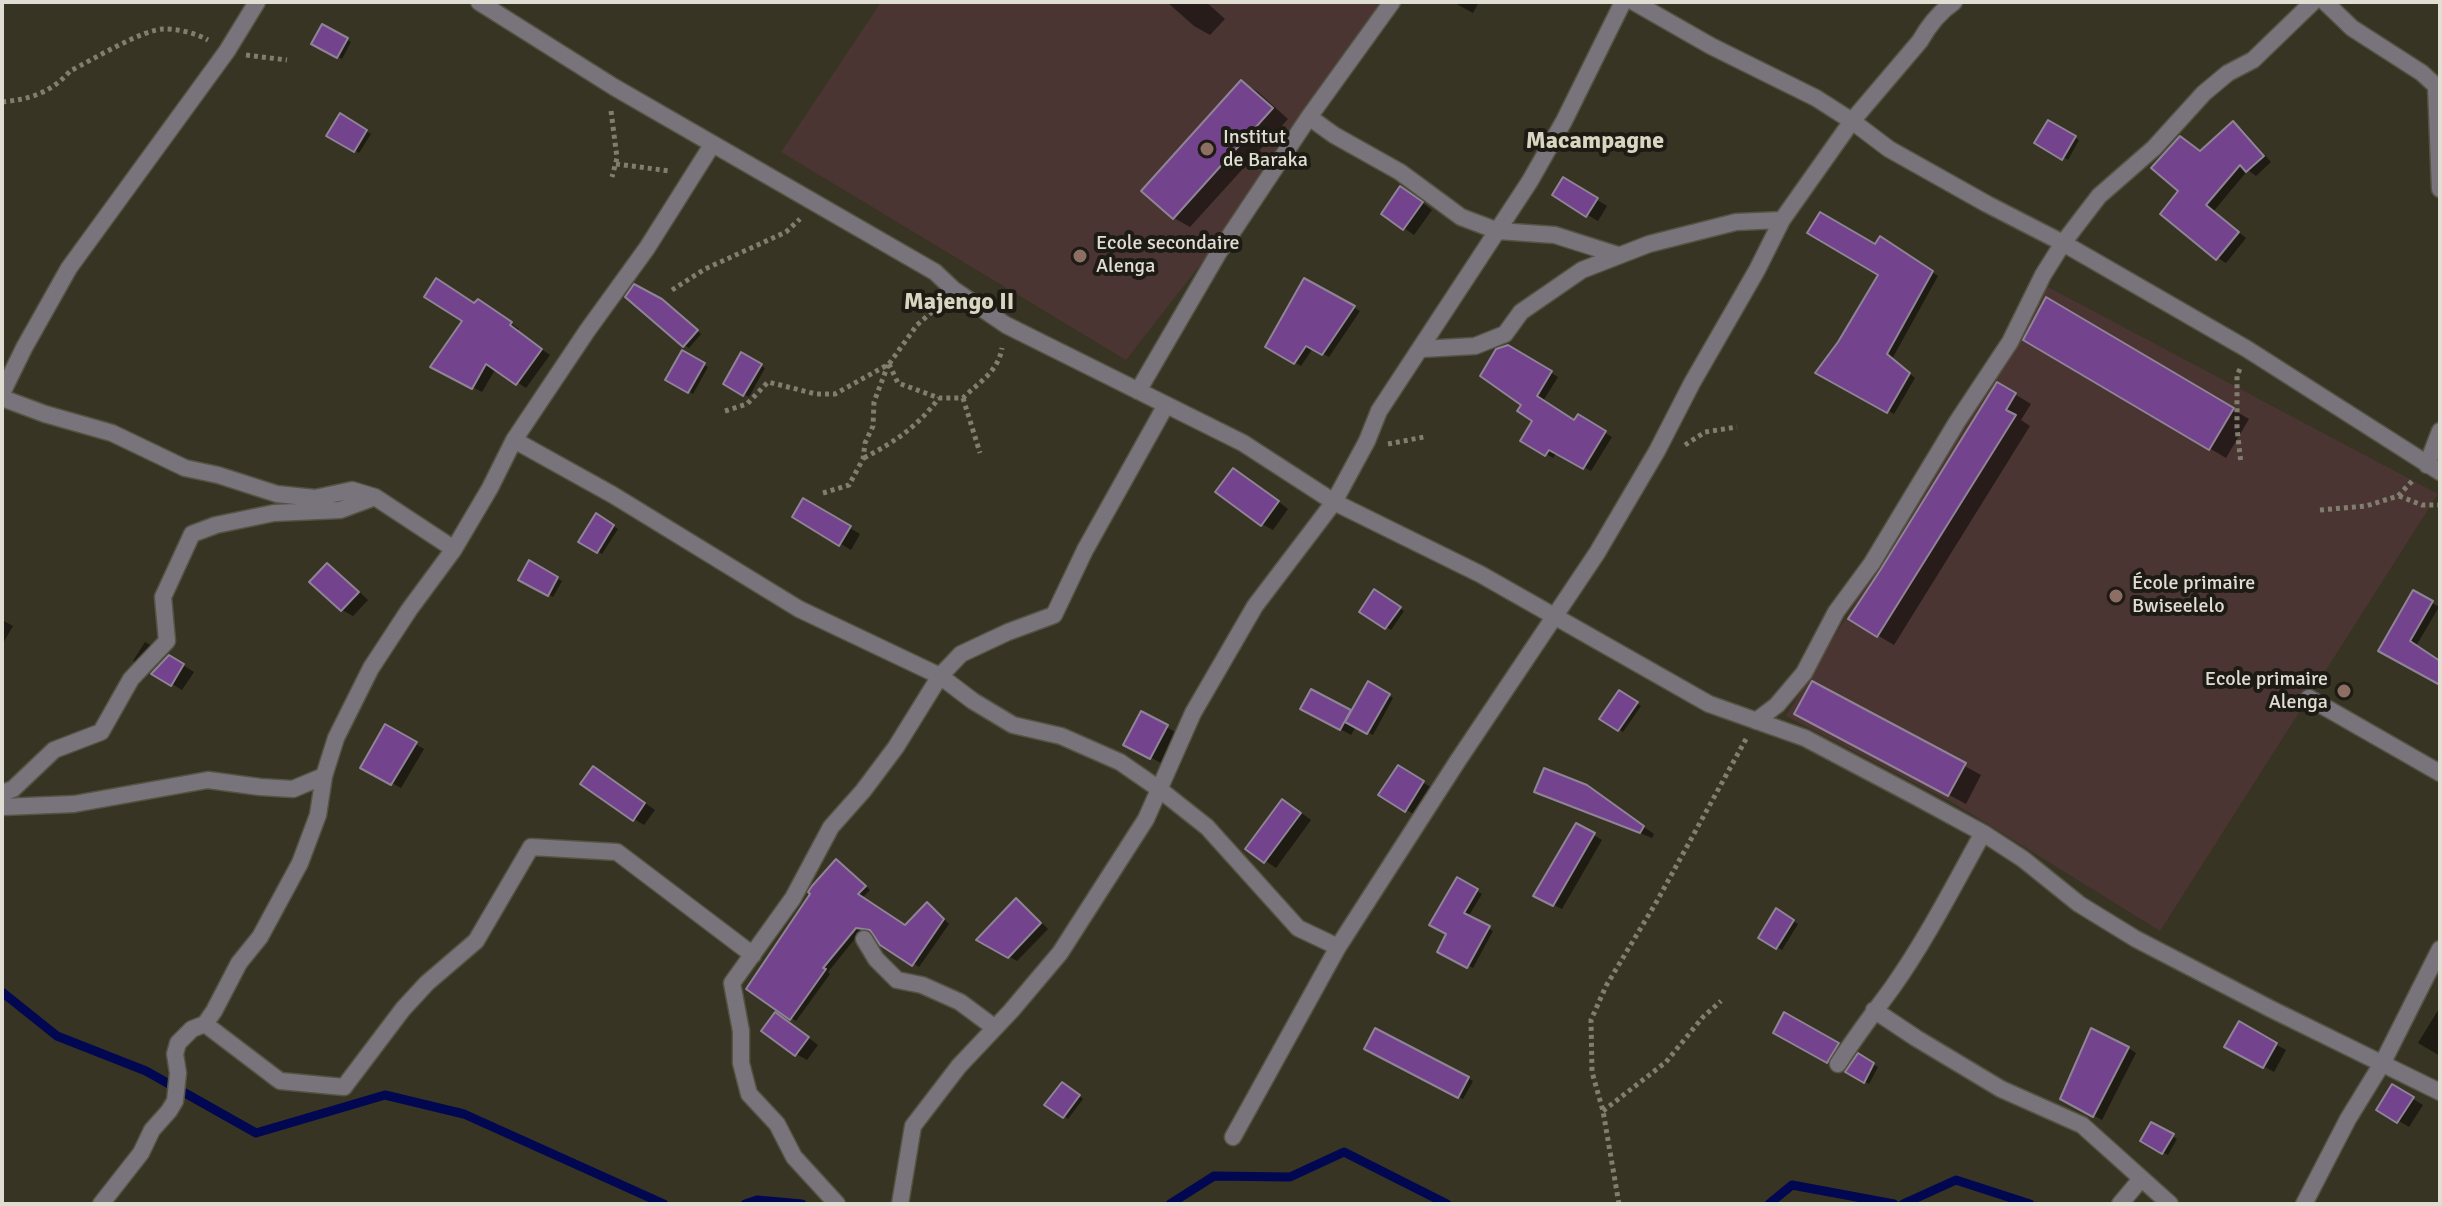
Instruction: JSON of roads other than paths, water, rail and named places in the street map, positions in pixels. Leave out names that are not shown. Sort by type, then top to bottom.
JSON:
[{"type":"street","points":[[257,2],[227,51],[69,268],[24,348],[2,395],[45,414],[112,433],[185,468],[277,494],[315,498],[352,490],[375,497],[454,549]]},
{"type":"street","points":[[479,2],[614,87],[935,272],[953,289],[1006,325],[1243,443],[1334,502],[1480,574],[1709,704],[1805,738],[1983,833],[2023,859],[2079,904],[2136,939],[2440,1092]]},
{"type":"street","points":[[1138,391],[1219,252],[1309,117],[1392,2]]},
{"type":"street","points":[[900,1204],[913,1126],[959,1066],[1060,953],[1146,819],[1193,713],[1255,606],[1334,502],[1367,441],[1379,411],[1498,231],[1564,121],[1623,2]]},
{"type":"street","points":[[1634,2],[1711,46],[1816,98],[1889,149],[2063,243],[2247,349],[2434,468],[2440,431]]},
{"type":"street","points":[[1233,1137],[1338,947],[1597,553],[1657,451],[1782,220],[1852,121],[1920,41],[1928,27],[1954,2]]},
{"type":"street","points":[[1756,721],[1777,705],[1804,673],[1836,612],[1872,563],[1957,422],[2010,342],[2043,275],[2099,196],[2154,148],[2204,93],[2228,73],[2253,60],[2313,2]]},
{"type":"street","points":[[2325,2],[2352,28],[2438,82],[2440,189]]},
{"type":"street","points":[[1309,117],[1334,135],[1400,172],[1461,217],[1498,231],[1555,235],[1618,255]]},
{"type":"street","points":[[101,1204],[141,1153],[152,1130],[175,1101],[178,1073],[175,1054],[178,1043],[192,1029],[205,1024],[239,963],[260,937],[300,863],[318,815],[324,776],[336,738],[371,668],[454,549],[514,440],[647,248],[712,145]]},
{"type":"street","points":[[1422,349],[1475,346],[1505,334],[1521,312],[1582,270],[1618,255],[1736,222],[1782,220]]},
{"type":"street","points":[[837,1204],[794,1157],[777,1124],[749,1094],[741,1063],[741,1031],[732,983],[793,898],[831,827],[896,747],[940,676],[961,654],[1054,615],[1085,550],[1166,405]]},
{"type":"street","points":[[514,440],[613,495],[799,609],[940,676],[1013,725],[1061,736],[1120,762],[1207,827],[1298,928],[1338,947]]},
{"type":"street","points":[[2,793],[13,789],[54,750],[101,732],[131,679],[167,641],[163,597],[192,534],[216,525],[274,513],[340,510],[375,497]]},
{"type":"street","points":[[2309,698],[2440,773]]},
{"type":"street","points":[[2,807],[74,804],[208,780],[293,789],[324,776]]},
{"type":"street","points":[[1838,1064],[1892,988],[1983,833]]},
{"type":"street","points":[[205,1024],[280,1081],[344,1087],[403,1009],[427,983],[476,941],[531,847],[617,852],[753,955]]},
{"type":"street","points":[[864,939],[876,959],[897,980],[922,985],[960,1002],[995,1028]]},
{"type":"street","points":[[2304,1204],[2348,1119],[2383,1062],[2440,949]]},
{"type":"street","points":[[1874,1010],[2001,1089],[2082,1125],[2170,1204]]},
{"type":"street","points":[[2120,1204],[2141,1179]]},
{"type":"waterway","points":[[2,992],[57,1036],[146,1071],[256,1133],[385,1095],[464,1114],[664,1204]]},
{"type":"waterway","points":[[1170,1204],[1214,1176],[1290,1177],[1344,1152],[1447,1204]]},
{"type":"waterway","points":[[1903,1204],[1956,1180],[2030,1204]]},
{"type":"waterway","points":[[1769,1204],[1792,1185],[1894,1204]]},
{"type":"waterway","points":[[745,1204],[757,1200],[802,1204]]},
{"type":"place","name":"Institut de Baraka","points":[[1207,149]]},
{"type":"place","name":"Ecole secondaire Alenga","points":[[1080,256]]},
{"type":"place","name":"École primaire Bwiseelelo","points":[[2116,596]]},
{"type":"place","name":"Ecole primaire Alenga","points":[[2344,691]]},
{"type":"district","name":"Macampagne","points":[[1595,142]]},
{"type":"district","name":"Majengo II","points":[[959,303]]}]
